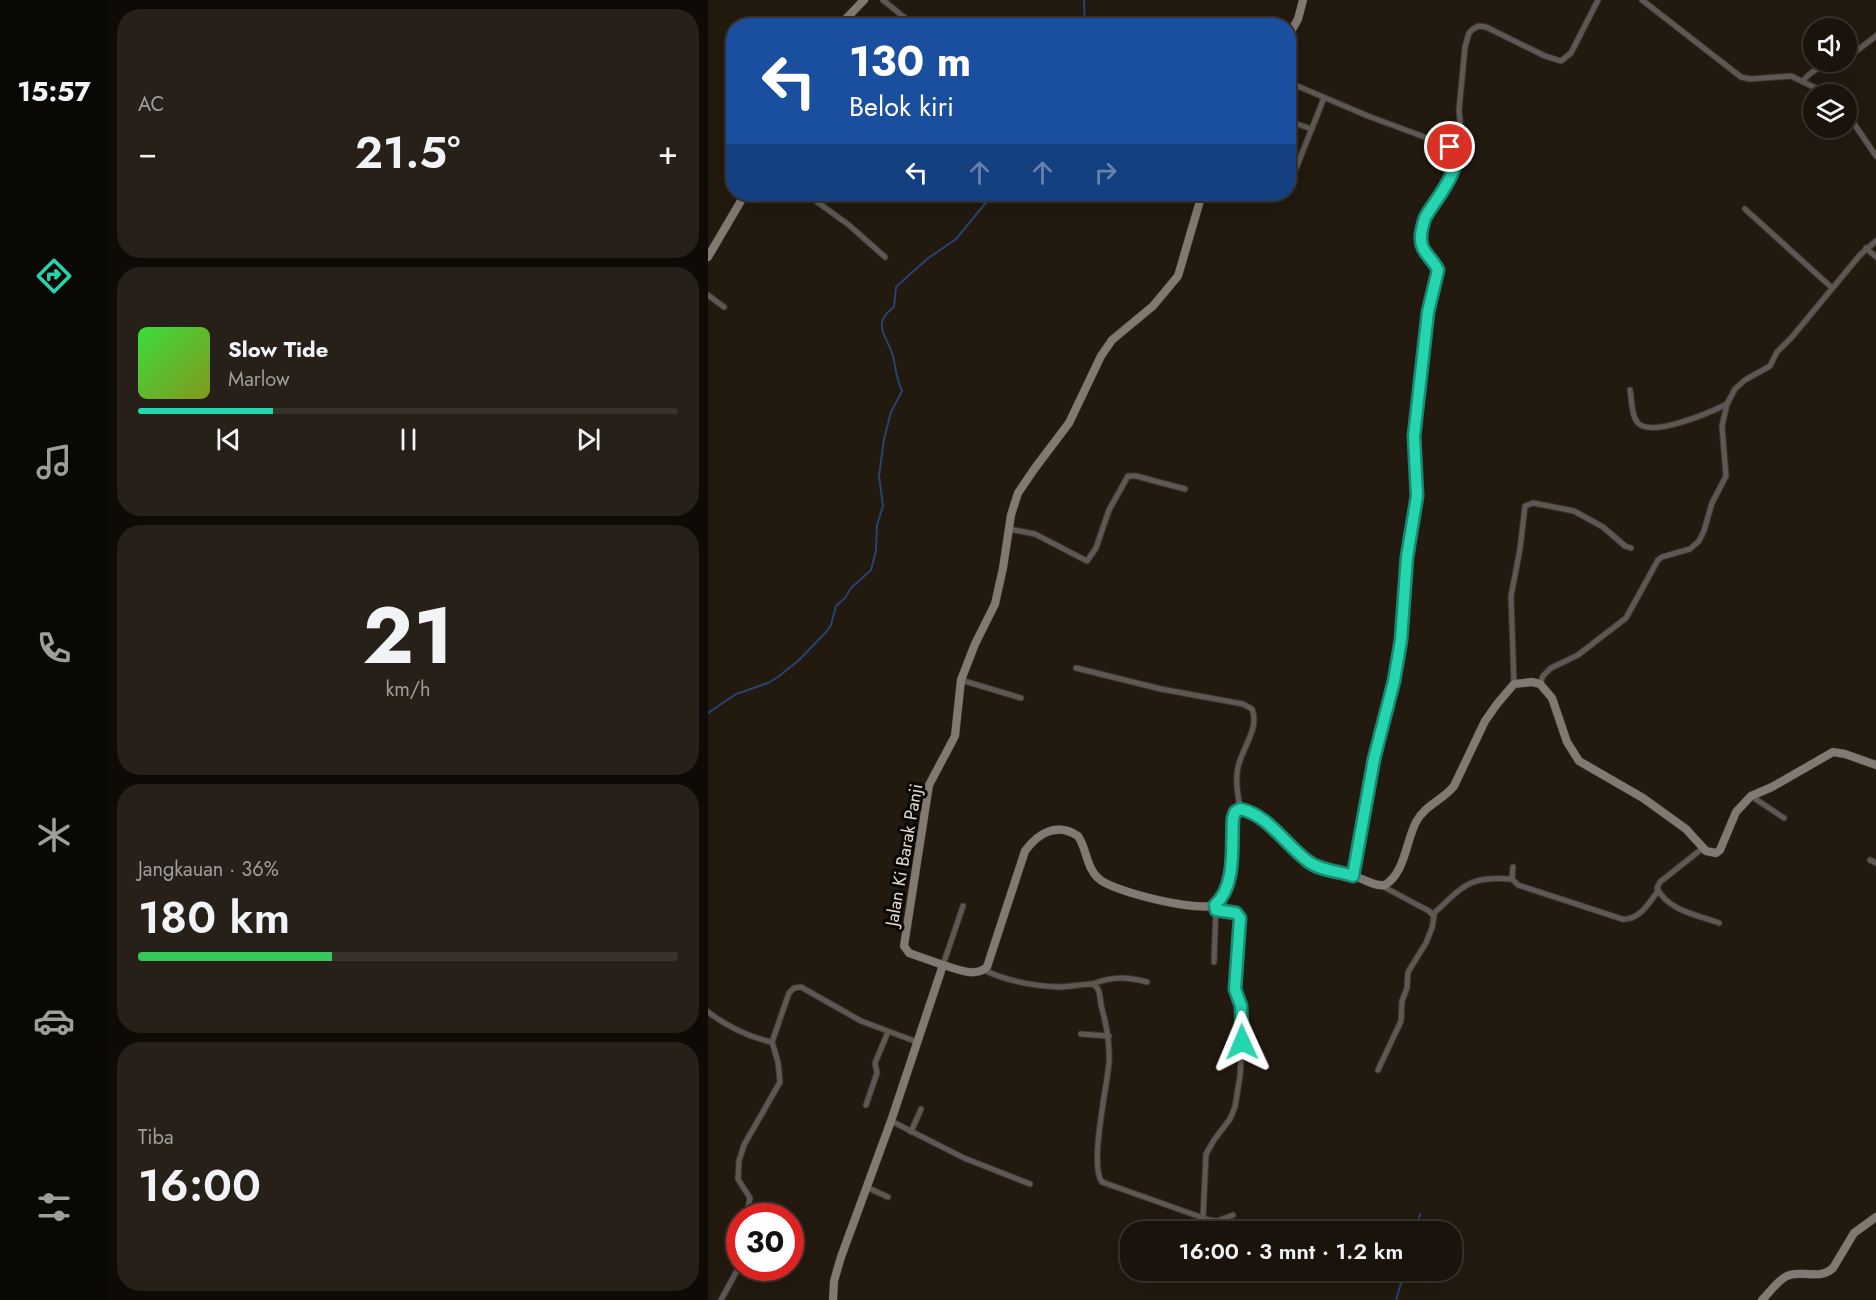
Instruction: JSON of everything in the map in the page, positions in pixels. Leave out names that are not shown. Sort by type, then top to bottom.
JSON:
[{"type":"street","points":[[847,18],[864,0]]},
{"type":"street","points":[[883,0],[905,18]]},
{"type":"street","points":[[1296,23],[1303,0]]},
{"type":"street","points":[[1353,876],[1374,759],[1395,675],[1401,640],[1407,557],[1417,496],[1414,436],[1428,312],[1438,270],[1435,263],[1425,253],[1421,234],[1425,219],[1450,180],[1455,152],[1462,145],[1459,110],[1465,47],[1469,33],[1475,27],[1486,27],[1545,56],[1561,61],[1572,53],[1598,0]]},
{"type":"street","points":[[1642,0],[1741,77],[1750,79],[1791,76],[1809,84]]},
{"type":"street","points":[[1857,51],[1876,36]]},
{"type":"street","points":[[1803,81],[1811,72]]},
{"type":"street","points":[[1296,85],[1324,98],[1446,145],[1455,152]]},
{"type":"street","points":[[1296,169],[1324,98]]},
{"type":"street","points":[[1296,124],[1312,129]]},
{"type":"street","points":[[1857,128],[1876,156]]},
{"type":"street","points":[[708,257],[741,201]]},
{"type":"street","points":[[816,201],[849,225],[885,257]]},
{"type":"street","name":"Jalan Ki Barak Panji","points":[[943,965],[909,953],[904,946],[929,785],[955,736],[961,680],[975,644],[995,604],[1018,494],[1069,423],[1101,356],[1119,333],[1141,318],[1178,276],[1200,201]]},
{"type":"street","points":[[1745,209],[1832,287]]},
{"type":"street","points":[[1540,684],[1543,676],[1551,668],[1578,655],[1626,618],[1662,557],[1684,552],[1699,541],[1712,503],[1727,473],[1722,437],[1727,404],[1738,385],[1770,366],[1777,352],[1792,338],[1832,287],[1866,248],[1876,241]]},
{"type":"street","points":[[1866,248],[1876,257]]},
{"type":"street","points":[[708,295],[724,308]]},
{"type":"street","points":[[1630,390],[1636,419],[1645,428],[1699,417],[1727,404]]},
{"type":"street","points":[[1009,529],[1035,534],[1087,561],[1096,548],[1109,510],[1128,476],[1185,489]]},
{"type":"street","points":[[1514,684],[1510,596],[1520,549],[1525,506],[1533,503],[1574,511],[1603,527],[1625,546],[1631,548]]},
{"type":"street","points":[[1077,668],[1161,689],[1243,704],[1252,709],[1254,727],[1244,748],[1238,769],[1237,789],[1240,809]]},
{"type":"street","points":[[961,680],[1021,698]]},
{"type":"street","points":[[1382,886],[1393,880],[1418,818],[1425,809],[1450,791],[1485,721],[1514,684],[1526,681],[1540,684],[1552,698],[1575,758],[1643,798],[1686,829],[1703,848],[1713,853],[1720,850],[1736,812],[1752,796],[1773,787],[1833,752],[1876,765]]},
{"type":"street","points":[[1752,796],[1784,818]]},
{"type":"street","points":[[1240,809],[1252,813],[1278,832],[1310,863],[1382,886],[1433,914]]},
{"type":"street","points":[[1214,962],[1216,908],[1229,876],[1232,863],[1233,818],[1235,812],[1240,809]]},
{"type":"street","points":[[943,965],[973,973],[984,970],[990,963],[1004,912],[1025,851],[1035,838],[1051,829],[1068,831],[1078,836],[1093,872],[1109,886],[1196,907],[1216,908],[1236,913],[1240,918],[1235,989],[1241,1006],[1240,1076],[1230,1119],[1206,1154],[1203,1218]]},
{"type":"street","points":[[1703,848],[1658,884],[1658,891],[1664,899],[1680,910],[1719,923]]},
{"type":"street","points":[[1512,879],[1513,867]]},
{"type":"street","points":[[1433,914],[1455,892],[1483,879],[1512,879],[1518,885],[1599,913],[1627,920],[1636,917],[1658,891]]},
{"type":"street","points":[[833,1300],[837,1270],[891,1121],[963,906]]},
{"type":"street","points":[[1378,1070],[1401,1020],[1408,972],[1429,935],[1434,922],[1433,914]]},
{"type":"street","points":[[984,970],[1004,979],[1057,987],[1093,984],[1114,977],[1146,982]]},
{"type":"street","points":[[1093,984],[1100,992],[1109,1036],[1107,1084],[1098,1134],[1097,1173],[1099,1179],[1105,1184],[1203,1218],[1217,1221],[1233,1215]]},
{"type":"street","points":[[749,1203],[750,1198],[738,1179],[739,1161],[744,1145],[780,1082],[780,1072],[772,1042],[784,1002],[794,988],[807,989],[851,1016],[917,1042]]},
{"type":"street","points":[[708,1012],[740,1033],[772,1042]]},
{"type":"street","points":[[866,1105],[877,1073],[875,1063],[888,1032]]},
{"type":"street","points":[[1081,1034],[1109,1036]]},
{"type":"street","points":[[912,1132],[921,1109]]},
{"type":"street","points":[[891,1121],[964,1158],[1030,1184]]},
{"type":"street","points":[[866,1187],[888,1197]]},
{"type":"street","points":[[1762,1300],[1788,1275],[1819,1275],[1829,1272],[1854,1233],[1876,1217]]},
{"type":"street","points":[[721,1300],[731,1281]]},
{"type":"waterway","points":[[1084,0],[1085,18]]},
{"type":"waterway","points":[[708,713],[736,694],[768,683],[799,660],[827,631],[836,606],[871,570],[876,551],[877,525],[883,506],[879,476],[884,439],[891,412],[902,391],[892,353],[882,329],[883,318],[894,307],[896,287],[927,259],[956,239],[987,201]]},
{"type":"waterway","points":[[1418,1221],[1420,1214]]},
{"type":"waterway","points":[[1396,1300],[1402,1281]]},
{"type":"route","points":[[1242,1042],[1241,1006],[1235,989],[1240,918],[1236,913],[1216,910],[1215,905],[1221,900],[1232,863],[1235,812],[1240,809],[1252,813],[1278,832],[1313,865],[1353,876],[1374,759],[1385,722],[1401,640],[1407,557],[1417,496],[1414,436],[1428,312],[1438,270],[1435,263],[1425,253],[1421,234],[1429,211],[1450,180],[1456,157],[1454,150],[1450,147]]}]
